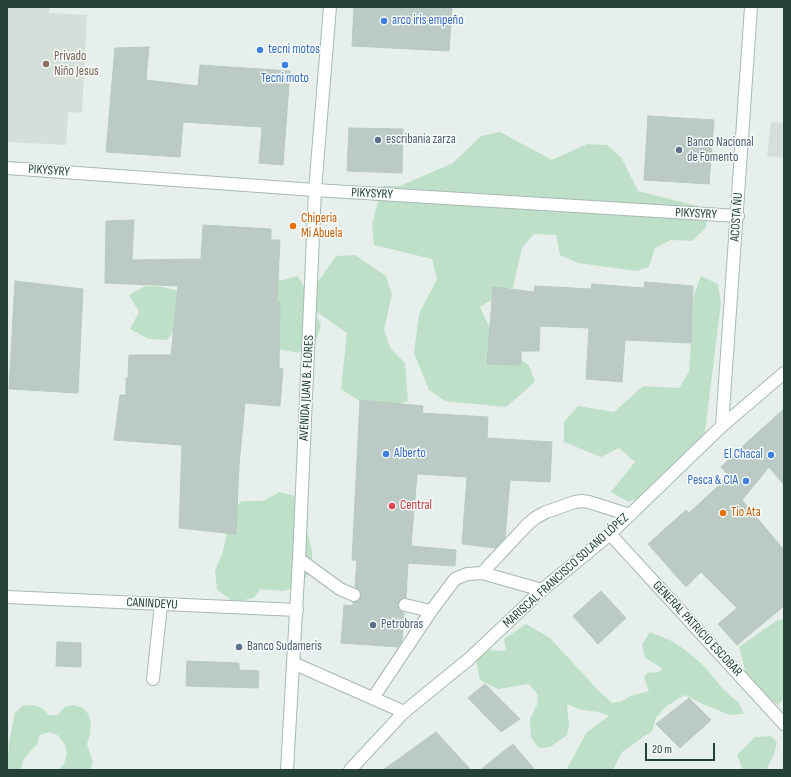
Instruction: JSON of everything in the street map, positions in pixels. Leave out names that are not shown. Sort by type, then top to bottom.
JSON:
[{"type":"street","name":"AVENIDA JUAN B. FLORES","points":[[287,770],[299,559],[315,190],[330,7]]},
{"type":"street","name":"ACOSTA ÑU","points":[[722,426],[738,216],[751,7]]},
{"type":"street","name":"PIKYSYRY","points":[[7,168],[315,190],[738,216]]},
{"type":"street","name":"MARISCAL FRANCISCO SOLANO LÓPEZ","points":[[350,770],[404,712],[469,659],[542,590],[610,534],[722,426],[784,373]]},
{"type":"street","points":[[482,573],[526,526],[535,518],[546,512],[582,501],[590,502],[630,515]]},
{"type":"street","name":"GENERAL PATRICIO ESCOBAR","points":[[610,534],[784,724]]},
{"type":"street","points":[[299,559],[340,589],[354,595]]},
{"type":"street","points":[[373,698],[454,579],[467,574],[482,573],[542,590]]},
{"type":"street","name":"CANINDEYU","points":[[7,597],[296,610]]},
{"type":"street","points":[[154,679],[161,605]]},
{"type":"street","points":[[405,605],[431,611]]},
{"type":"street","points":[[293,663],[404,712]]},
{"type":"shaded area","name":"Privado Niño Jesus","points":[[7,7],[49,7],[49,13],[87,15],[82,113],[68,112],[66,145],[7,142]]},
{"type":"shaded area","points":[[771,122],[784,123],[784,158],[767,156]]},
{"type":"green space","points":[[500,132],[552,160],[587,144],[607,145],[621,157],[638,191],[709,209],[706,227],[692,241],[671,240],[655,248],[649,267],[637,271],[578,263],[560,255],[556,235],[534,234],[522,248],[513,287],[480,307],[497,343],[529,365],[535,382],[506,407],[445,401],[429,390],[414,353],[419,314],[437,279],[432,259],[374,245],[372,225],[382,186],[400,186],[453,163],[481,136]]},
{"type":"green space","points":[[355,255],[386,276],[392,294],[384,330],[391,349],[405,363],[408,401],[397,405],[358,400],[341,389],[347,333],[314,310],[321,325],[315,344],[298,353],[179,324],[167,340],[149,339],[130,329],[139,312],[129,295],[145,286],[164,287],[182,292],[260,286],[298,276],[307,293],[313,289],[336,256]]},
{"type":"green space","points":[[701,276],[718,284],[721,303],[705,432],[665,486],[629,502],[611,492],[635,462],[619,448],[601,457],[564,442],[564,422],[578,406],[614,412],[643,386],[679,388],[689,372],[694,294]]},
{"type":"green space","points":[[280,492],[299,497],[308,513],[307,532],[312,550],[312,568],[301,585],[283,591],[260,589],[254,598],[234,602],[217,590],[215,571],[223,551],[227,533],[227,514],[242,501],[263,501]]},
{"type":"green space","points":[[784,619],[784,699],[778,705],[749,685],[739,647],[776,621]]},
{"type":"green space","points":[[526,624],[550,638],[612,703],[620,702],[631,696],[649,691],[644,678],[647,673],[659,672],[662,668],[645,658],[642,645],[650,632],[674,642],[703,665],[724,690],[739,703],[744,714],[730,715],[685,695],[665,707],[656,718],[652,731],[622,752],[613,770],[566,770],[587,732],[609,716],[599,712],[581,710],[567,704],[569,727],[567,735],[550,747],[539,748],[531,738],[530,719],[537,705],[538,695],[529,684],[498,689],[480,680],[475,655],[485,650],[506,651],[504,639]]},
{"type":"green space","points":[[32,705],[42,708],[49,715],[58,715],[65,707],[74,705],[83,708],[89,715],[91,725],[87,744],[93,762],[90,770],[58,770],[64,764],[67,754],[65,745],[59,736],[49,732],[40,735],[37,744],[23,760],[21,770],[7,770],[9,742],[15,713],[22,706]]},
{"type":"green space","points":[[771,736],[777,743],[774,754],[766,770],[743,770],[737,755],[755,737]]},
{"type":"building","points":[[354,7],[452,7],[449,51],[352,46]]},
{"type":"building","points":[[149,47],[146,80],[198,86],[200,65],[290,71],[283,165],[259,163],[262,127],[183,122],[180,157],[106,152],[115,48]]},
{"type":"building","name":"Banco Nacional de Fomento","points":[[648,116],[714,120],[709,184],[644,180]]},
{"type":"building","points":[[349,128],[403,129],[402,173],[347,171]]},
{"type":"building","points":[[134,220],[132,260],[201,259],[203,225],[271,229],[271,240],[280,240],[277,302],[280,302],[279,368],[283,369],[280,406],[245,403],[239,465],[236,534],[179,528],[182,445],[114,440],[120,395],[126,395],[126,378],[128,378],[129,355],[171,355],[178,286],[105,283],[106,221]]},
{"type":"building","points":[[15,281],[83,289],[78,393],[9,389]]},
{"type":"building","points":[[645,282],[693,286],[691,343],[625,340],[622,382],[586,379],[589,328],[540,326],[539,351],[521,351],[521,365],[487,364],[493,287],[534,292],[535,286],[591,289],[592,284],[644,288]]},
{"type":"building","points":[[360,400],[423,406],[422,413],[488,417],[487,438],[552,442],[550,482],[510,480],[505,538],[495,548],[462,544],[467,477],[417,474],[411,546],[456,550],[455,566],[408,563],[406,598],[400,600],[398,604],[400,610],[404,613],[402,641],[398,647],[341,643],[344,605],[353,606],[353,602],[359,601],[361,594],[360,590],[355,587],[357,560],[352,560]]},
{"type":"building","points":[[784,409],[784,485],[769,467],[742,500],[784,550],[784,606],[737,645],[718,624],[737,608],[701,572],[686,587],[648,544],[686,510],[689,513],[729,476],[721,467]]},
{"type":"building","points":[[601,591],[626,618],[598,644],[573,616]]},
{"type":"building","points":[[57,642],[81,643],[81,667],[56,666]]},
{"type":"building","points":[[187,661],[239,663],[239,670],[259,671],[258,688],[186,686]]},
{"type":"building","points":[[485,684],[520,719],[501,732],[468,698]]},
{"type":"building","points":[[689,698],[711,720],[680,748],[656,724]]},
{"type":"building","points":[[436,732],[471,770],[383,770]]},
{"type":"building","points":[[513,744],[535,770],[480,770]]},
{"type":"place","name":"arco iris empeño","points":[[384,21]]},
{"type":"place","name":"tecni motos","points":[[260,50]]},
{"type":"place","name":"Privado Niño Jesus","points":[[46,64]]},
{"type":"place","name":"Tecni moto","points":[[285,65]]},
{"type":"place","name":"escribania zarza","points":[[378,140]]},
{"type":"place","name":"Banco Nacional de Fomento","points":[[679,150]]},
{"type":"place","name":"Chiperia Mi Abuela","points":[[293,226]]},
{"type":"place","name":"Alberto","points":[[386,454]]},
{"type":"place","name":"El Chacal","points":[[771,455]]},
{"type":"place","name":"Pesca & CIA","points":[[746,481]]},
{"type":"place","name":"Central","points":[[392,506]]},
{"type":"place","name":"Tio Ata","points":[[723,513]]},
{"type":"place","name":"Petrobras","points":[[373,625]]},
{"type":"place","name":"Banco Sudameris","points":[[239,647]]}]
